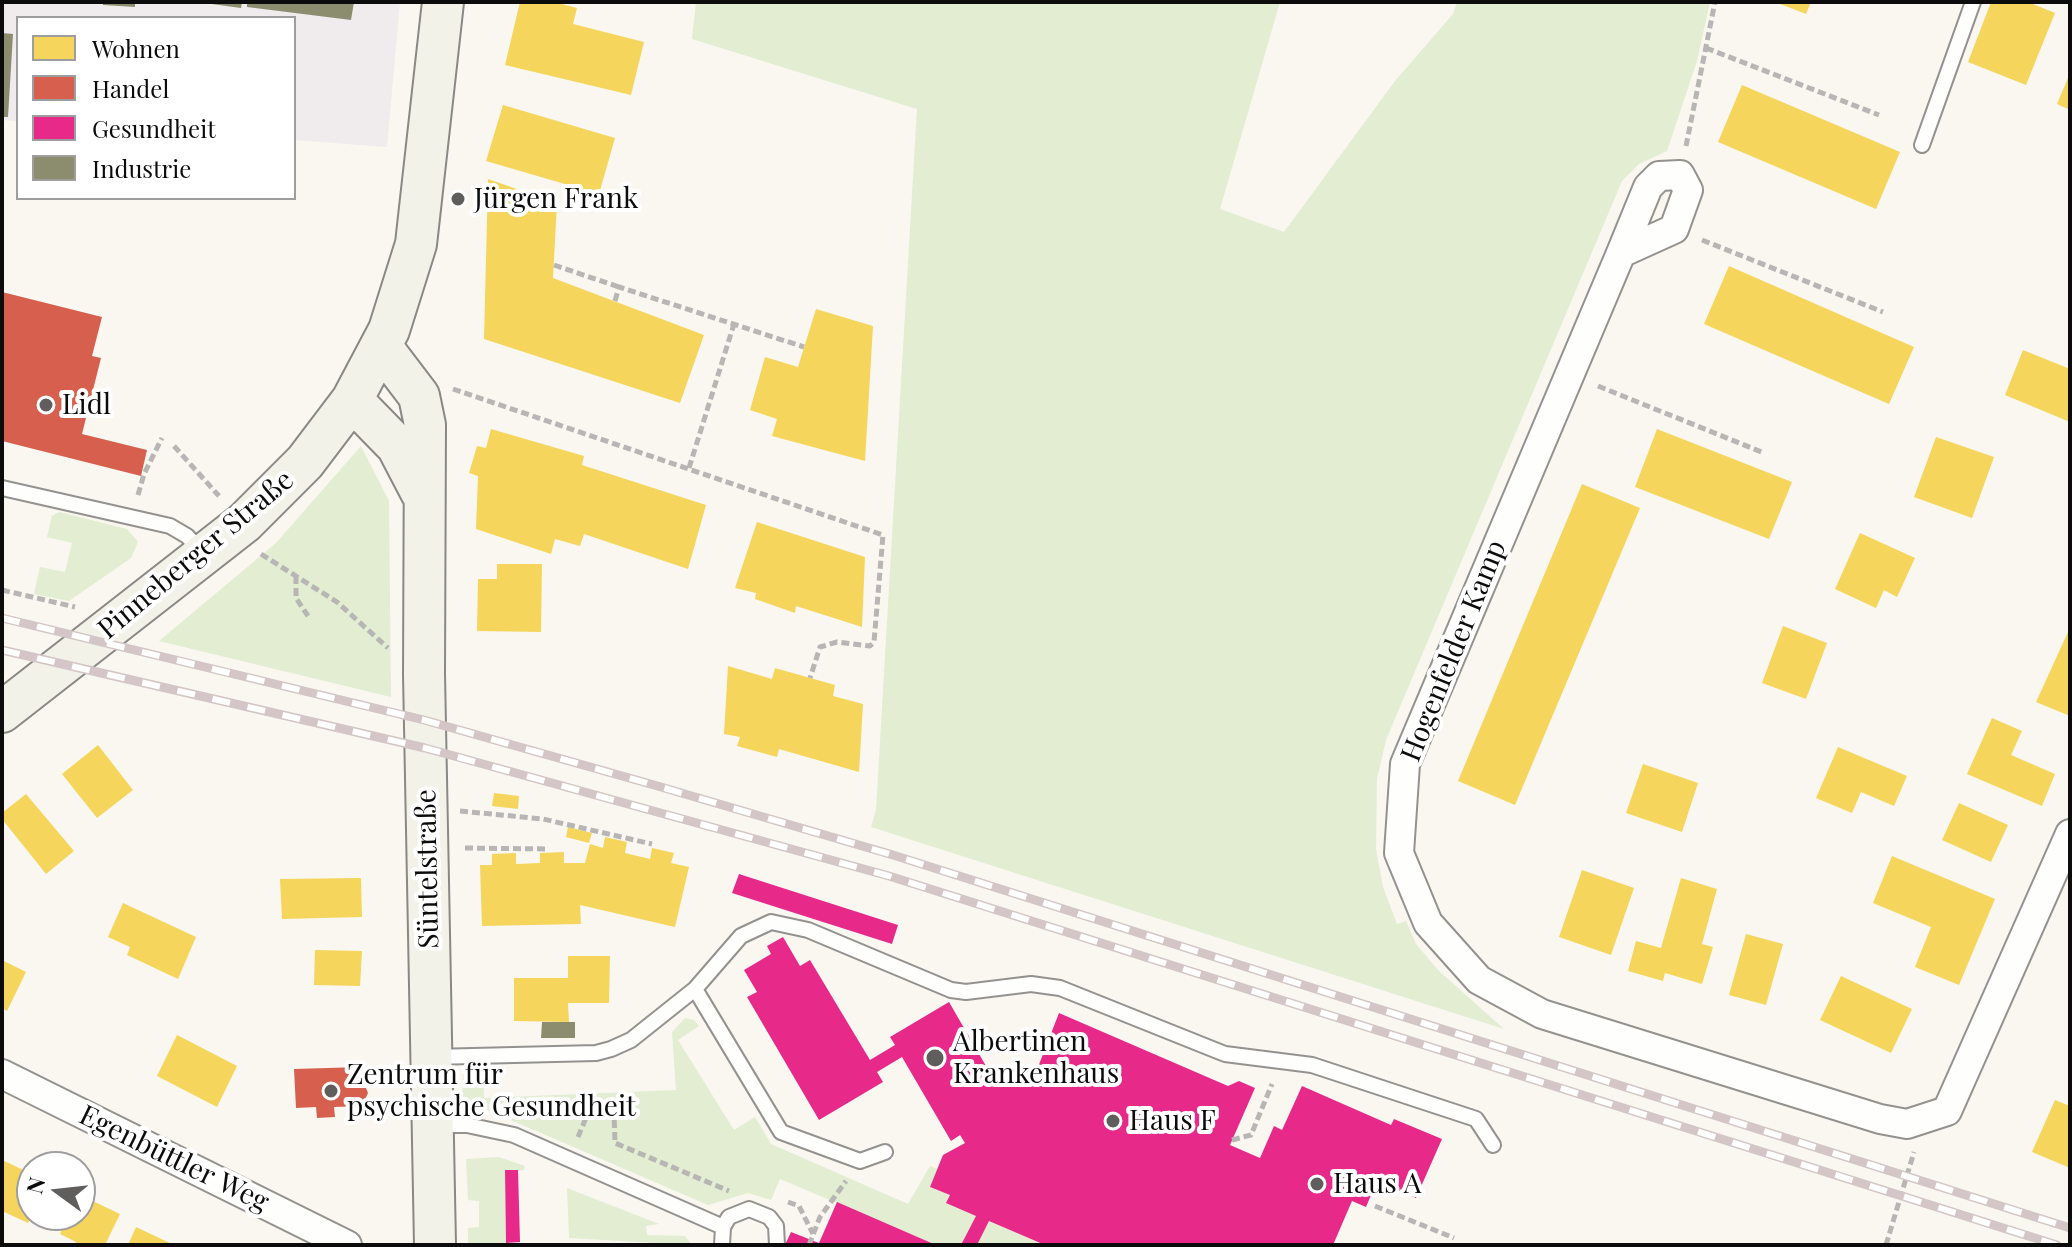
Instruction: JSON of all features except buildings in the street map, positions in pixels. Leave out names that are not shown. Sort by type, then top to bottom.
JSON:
[{"type":"street","name":"Pinneberger Straße","points":[[2,712],[226,537],[305,462],[352,400],[381,346],[403,291],[421,217],[443,2]]},
{"type":"street","points":[[1621,253],[1674,229],[1688,190],[1680,175]]},
{"type":"street","name":"Hogenfelder Kamp","points":[[1680,175],[1659,176],[1648,187],[1405,764],[1399,853],[1428,923],[1479,980],[1542,1014],[1880,1119],[1907,1124]]},
{"type":"street","name":"Süntelstraße","points":[[381,346],[402,369],[424,409],[424,674],[435,1245]]},
{"type":"street","name":"Süntelstraße","points":[[352,400],[397,446],[422,494]]},
{"type":"street","points":[[1907,1124],[1947,1111],[2070,837]]},
{"type":"street","name":"Egenbüttler Weg","points":[[2,1074],[347,1245]]},
{"type":"lane","points":[[1922,145],[1973,2]]},
{"type":"lane","points":[[2,488],[133,515],[170,526],[187,536],[226,537]]},
{"type":"lane","points":[[431,1057],[596,1053],[631,1040],[695,989],[741,936],[771,922],[786,924],[951,990],[966,992],[1031,984],[1060,988],[1225,1054],[1312,1065],[1476,1119],[1493,1145]]},
{"type":"lane","points":[[695,989],[781,1132],[855,1160],[885,1152]]},
{"type":"lane","points":[[432,1125],[467,1125],[514,1135],[723,1227]]},
{"type":"lane","points":[[722,1245],[723,1227],[738,1211],[760,1211],[776,1226],[777,1245]]},
{"type":"path","points":[[1680,175],[1715,2]]},
{"type":"path","points":[[1706,48],[1879,115]]},
{"type":"path","points":[[1674,229],[1883,312]]},
{"type":"path","points":[[554,265],[804,347]]},
{"type":"path","points":[[615,301],[619,287]]},
{"type":"path","points":[[689,468],[734,324]]},
{"type":"path","points":[[1569,374],[1764,453]]},
{"type":"path","points":[[441,386],[883,535],[874,642],[870,646],[837,642],[820,647],[810,678]]},
{"type":"path","points":[[133,515],[144,474],[162,438]]},
{"type":"path","points":[[174,446],[226,537],[337,602],[424,674]]},
{"type":"path","points":[[296,576],[296,598],[308,616]]},
{"type":"path","points":[[2,590],[123,618]]},
{"type":"path","points":[[455,811],[543,819],[652,844]]},
{"type":"path","points":[[458,848],[548,849]]},
{"type":"path","points":[[1232,1140],[1251,1135],[1281,1060]]},
{"type":"path","points":[[569,1160],[588,1113],[614,1112],[615,1143],[727,1191],[738,1190]]},
{"type":"path","points":[[1886,1245],[1914,1152],[1907,1124]]},
{"type":"path","points":[[809,1245],[820,1217],[844,1185],[855,1160]]},
{"type":"path","points":[[774,1197],[799,1206],[813,1234]]},
{"type":"path","points":[[1375,1206],[1454,1238]]},
{"type":"shaded area","points":[[2,2],[400,2],[387,147],[296,140],[296,16],[16,16],[16,121],[2,120]]},
{"type":"green space","points":[[696,2],[1280,2],[1220,209],[1284,232],[1395,81],[1453,14],[1457,2],[1710,2],[1697,61],[1667,151],[1639,164],[1622,181],[1386,740],[1377,779],[1376,849],[1383,887],[1397,924],[1406,921],[1416,944],[1439,971],[1504,1029],[871,827],[876,810],[917,109],[692,39]]},
{"type":"green space","points":[[361,446],[389,501],[391,697],[159,641],[276,543]]},
{"type":"green space","points":[[59,512],[127,529],[138,542],[131,558],[69,601],[34,594],[40,567],[65,572],[72,543],[47,537],[52,516]]},
{"type":"green space","points":[[685,1018],[694,1020],[699,1026],[678,1040],[734,1130],[755,1117],[771,1144],[908,1204],[930,1166],[938,1169],[930,1187],[950,1195],[947,1203],[1045,1245],[936,1245],[780,1179],[771,1200],[748,1193],[708,1205],[462,1099],[463,1074],[483,1073],[484,1098],[676,1090],[672,1032]]},
{"type":"green space","points":[[499,1157],[525,1166],[524,1170],[505,1171],[506,1242],[519,1245],[468,1245],[468,1228],[479,1227],[479,1201],[468,1200],[466,1159]]},
{"type":"green space","points":[[567,1188],[659,1224],[646,1226],[647,1235],[685,1236],[692,1245],[569,1238]]},
{"type":"railway","points":[[2,618],[424,720],[893,855],[2070,1228]]},
{"type":"railway","points":[[2,650],[425,748],[889,876],[2057,1245]]},
{"type":"place","name":"Jürgen Frank","points":[[458,199]]},
{"type":"place","name":"Lidl","points":[[46,405]]},
{"type":"place","name":"Albertinen Krankenhaus","points":[[935,1058]]},
{"type":"place","name":"Zentrum für psychische Gesundheit","points":[[331,1091]]},
{"type":"place","name":"Haus F","points":[[1113,1121]]},
{"type":"place","name":"Haus A","points":[[1317,1184]]}]
